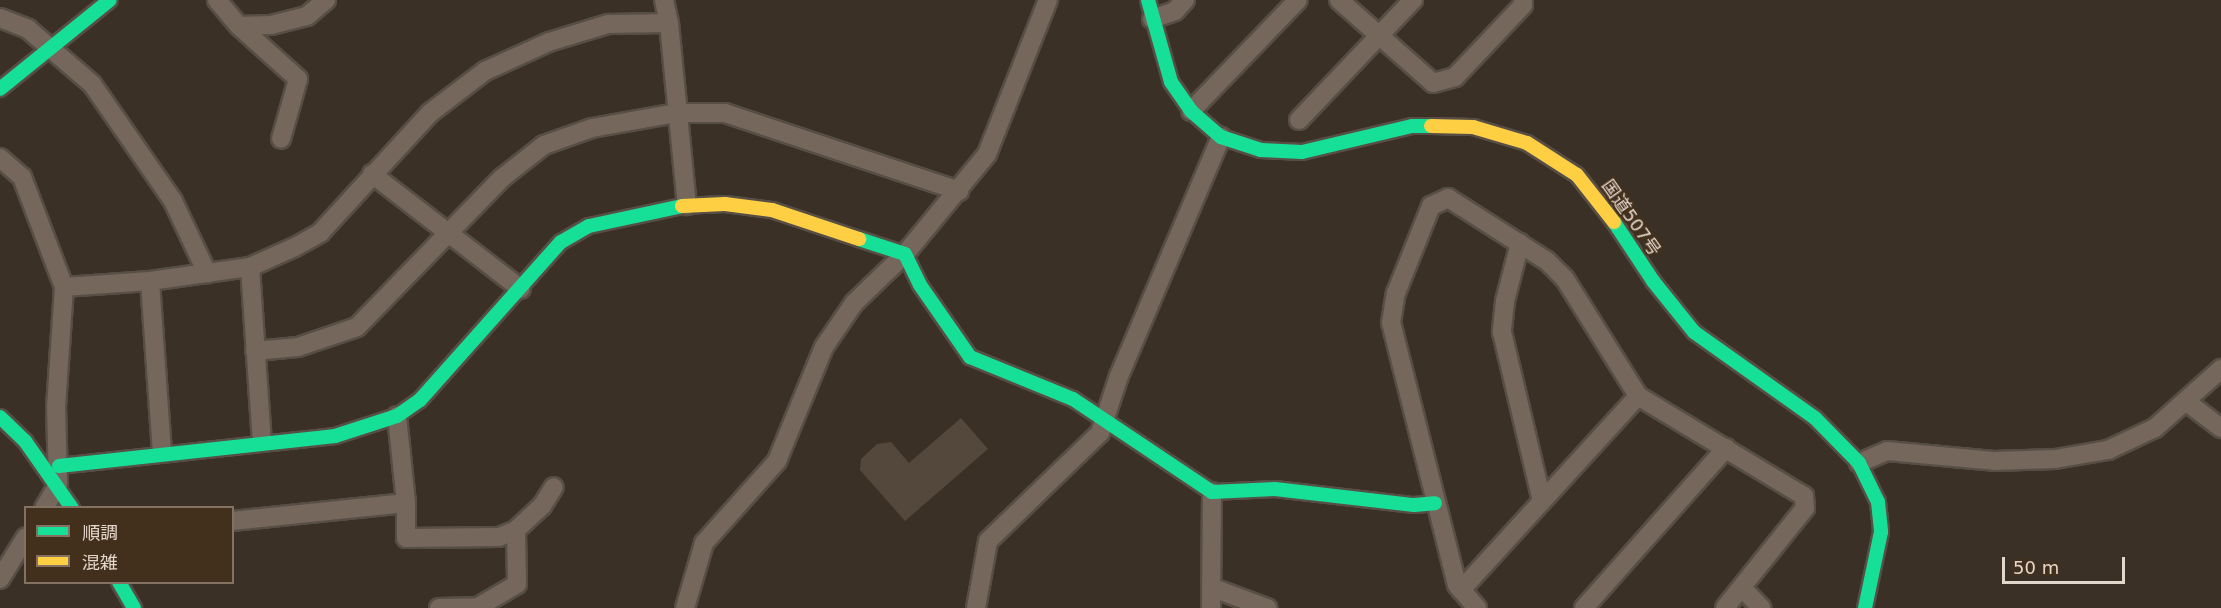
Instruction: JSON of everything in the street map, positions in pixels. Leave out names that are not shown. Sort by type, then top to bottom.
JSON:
[{"type":"main road","points":[[0,89],[110,0]]},
{"type":"main road","name":"国道507号","points":[[1148,0],[1171,82],[1191,111],[1221,137],[1261,150],[1302,152],[1412,126],[1438,124],[1487,129],[1527,143],[1564,165],[1595,194],[1653,281],[1694,332],[1815,418],[1859,463],[1878,502],[1881,532],[1866,608]]},
{"type":"main road","points":[[59,466],[162,452],[335,436],[397,416],[420,400],[561,242],[589,226],[624,216],[687,205],[724,204],[772,210],[905,254],[920,285],[970,357],[1073,399],[1212,492],[1275,489],[1414,506],[1435,503]]},
{"type":"main road","points":[[0,417],[25,441],[71,506]]},
{"type":"main road","points":[[120,584],[134,608]]},
{"type":"street","points":[[217,0],[239,26],[298,79],[282,140]]},
{"type":"street","points":[[239,26],[271,25],[307,16],[326,0]]},
{"type":"street","points":[[664,0],[669,23],[676,113],[687,205]]},
{"type":"street","points":[[685,608],[704,543],[777,461],[824,347],[854,303],[905,254],[959,191],[987,154],[1048,0]]},
{"type":"street","points":[[1152,19],[1175,11],[1185,0]]},
{"type":"street","points":[[1191,111],[1298,0]]},
{"type":"street","points":[[1339,0],[1432,83],[1455,76],[1523,5],[1523,0]]},
{"type":"street","points":[[1299,120],[1413,0]]},
{"type":"street","points":[[0,18],[28,28],[92,84],[173,201],[207,273]]},
{"type":"street","points":[[64,287],[150,282],[250,267],[320,233],[430,113],[485,71],[549,42],[608,24],[669,23]]},
{"type":"street","points":[[255,351],[298,347],[357,327],[452,233],[502,178],[544,145],[592,128],[676,113],[724,113],[750,118],[959,191]]},
{"type":"street","points":[[976,608],[987,542],[1100,433],[1119,376],[1221,137]]},
{"type":"street","points":[[0,158],[22,177],[64,287],[56,406],[58,485],[45,506]]},
{"type":"street","points":[[372,174],[452,233],[521,289]]},
{"type":"street","points":[[1477,608],[1461,590],[1435,503],[1391,323],[1396,293],[1431,206],[1448,198],[1547,261],[1565,279],[1638,396],[1804,496],[1805,508],[1725,608]]},
{"type":"street","points":[[1520,243],[1505,301],[1502,332],[1542,501]]},
{"type":"street","points":[[250,267],[262,442]]},
{"type":"street","points":[[150,282],[162,452]]},
{"type":"street","points":[[1859,463],[1887,451],[1994,461],[2055,459],[2108,450],[2155,428],[2187,402],[2221,369]]},
{"type":"street","points":[[1461,590],[1638,396]]},
{"type":"street","points":[[2187,402],[2221,428]]},
{"type":"street","points":[[397,416],[406,503],[406,538],[499,537],[516,530],[542,506],[554,487]]},
{"type":"street","points":[[1584,608],[1726,448]]},
{"type":"street","points":[[1210,608],[1213,588],[1212,492]]},
{"type":"street","points":[[234,521],[406,503]]},
{"type":"street","points":[[439,608],[478,607],[517,584],[516,530]]},
{"type":"street","points":[[2,570],[24,540]]},
{"type":"street","points":[[1213,588],[1267,608]]},
{"type":"street","points":[[1742,588],[1761,608]]},
{"type":"building","points":[[961,418],[988,449],[905,521],[860,470],[861,459],[877,444],[891,442],[909,463]]},
{"type":"traffic: fast","points":[[0,89],[110,0]]},
{"type":"traffic: fast","points":[[1148,0],[1171,82],[1191,111],[1221,137],[1261,150],[1302,152],[1412,126],[1431,126]]},
{"type":"traffic: fast","points":[[59,466],[335,436],[397,416],[420,400],[561,242],[589,226],[682,206]]},
{"type":"traffic: fast","points":[[1614,222],[1653,281],[1694,332],[1815,418],[1859,463],[1878,502],[1881,532],[1865,608]]},
{"type":"traffic: fast","points":[[859,239],[905,254],[920,285],[970,357],[1073,399],[1212,492],[1275,489],[1414,505],[1435,503]]},
{"type":"traffic: fast","points":[[0,417],[25,441],[71,506]]},
{"type":"traffic: fast","points":[[120,584],[134,608]]},
{"type":"traffic: slow","points":[[1431,126],[1473,127],[1527,143],[1577,175],[1614,222]]},
{"type":"traffic: slow","points":[[682,206],[725,204],[772,210],[859,239]]}]
